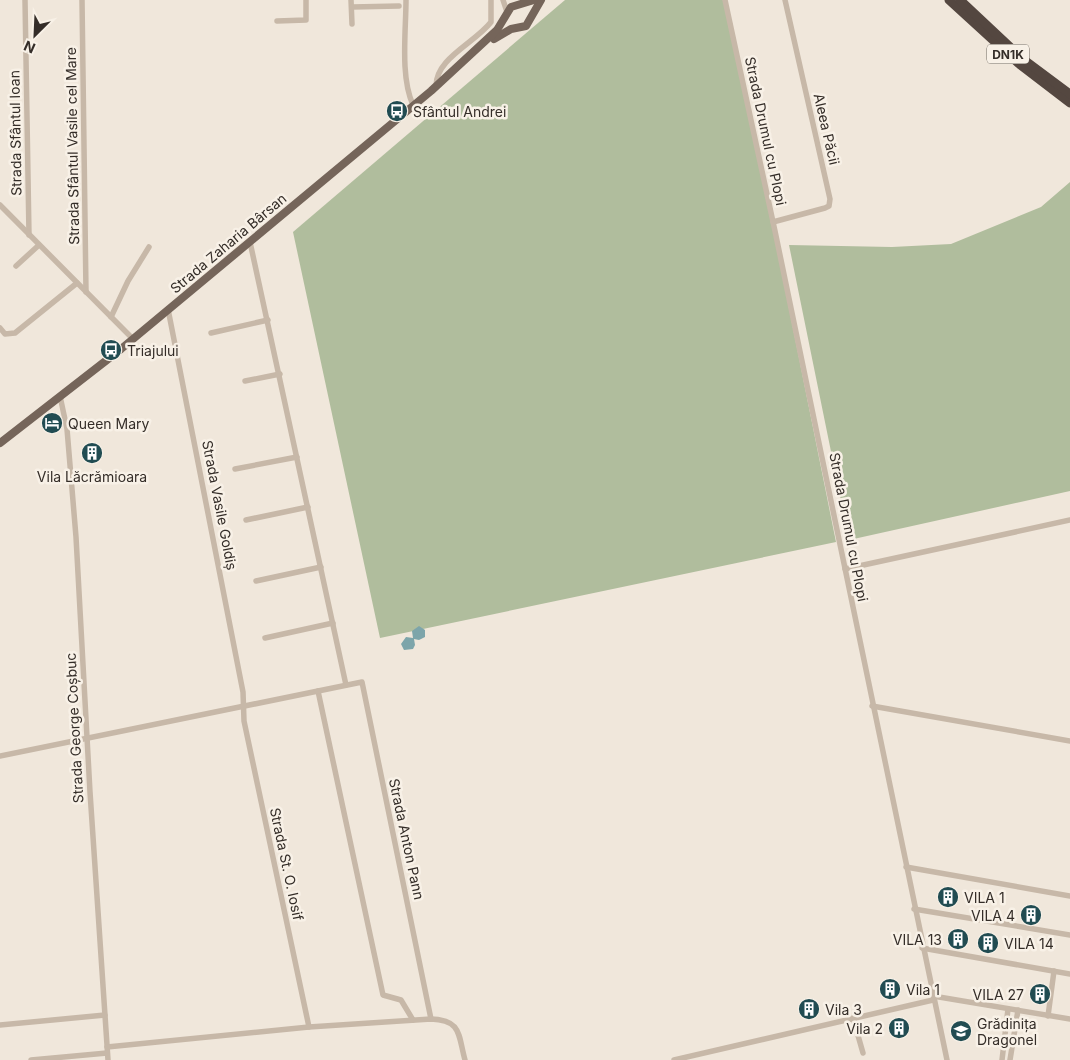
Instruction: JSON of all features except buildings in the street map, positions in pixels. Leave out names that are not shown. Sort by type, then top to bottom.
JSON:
[{"type":"highway","name":"DN1K","points":[[949,0],[1018,63],[1070,103]]},
{"type":"highway","name":"DN1K","points":[[960,0],[1024,58],[1070,94]]},
{"type":"main road","points":[[467,56],[497,30],[511,7],[518,3],[534,0]]},
{"type":"main road","points":[[467,56],[499,35],[515,28],[526,26],[530,16],[541,0]]},
{"type":"main road","points":[[518,3],[528,10],[530,16]]},
{"type":"main road","points":[[507,14],[510,25],[515,28]]},
{"type":"main road","name":"Strada Zaharia Bârsan","points":[[0,443],[133,339],[436,86],[467,56]]},
{"type":"street","name":"Strada Sfântul Ioan","points":[[25,0],[29,235]]},
{"type":"street","name":"Strada Sfântul Vasile cel Mare","points":[[82,0],[86,292]]},
{"type":"street","points":[[277,21],[306,20],[306,0]]},
{"type":"street","points":[[406,0],[406,73],[407,87],[413,105]]},
{"type":"street","points":[[436,86],[436,77],[444,65],[491,22],[491,0]]},
{"type":"street","points":[[503,0],[507,14]]},
{"type":"street","name":"Strada Drumul cu Plopi","points":[[725,0],[773,222],[946,1060]]},
{"type":"street","name":"Aleea Păcii","points":[[773,222],[828,206],[830,199],[785,0]]},
{"type":"street","points":[[352,24],[352,3],[399,6]]},
{"type":"street","points":[[0,205],[133,339]]},
{"type":"street","points":[[0,756],[346,685],[250,242]]},
{"type":"street","points":[[16,266],[39,245]]},
{"type":"street","points":[[111,317],[128,281],[150,247]]},
{"type":"street","points":[[0,328],[5,334],[15,333],[77,283]]},
{"type":"street","name":"Strada Vasile Goldiș","points":[[168,309],[243,692],[243,705]]},
{"type":"street","points":[[211,333],[268,320]]},
{"type":"street","points":[[245,381],[280,374]]},
{"type":"street","name":"Strada George Coșbuc","points":[[60,396],[67,429],[75,527],[86,738],[107,1053]]},
{"type":"street","points":[[235,469],[297,457]]},
{"type":"street","points":[[246,520],[308,507]]},
{"type":"street","points":[[845,569],[1070,520]]},
{"type":"street","points":[[256,581],[321,567]]},
{"type":"street","points":[[265,638],[333,622]]},
{"type":"street","name":"Strada Anton Pann","points":[[346,685],[362,682],[431,1019]]},
{"type":"street","points":[[318,691],[383,995],[401,1000],[413,1020]]},
{"type":"street","name":"Strada St. O. Iosif","points":[[243,705],[249,742],[309,1027]]},
{"type":"street","points":[[872,706],[1070,741]]},
{"type":"street","points":[[906,867],[1070,896]]},
{"type":"street","points":[[914,908],[1070,935]]},
{"type":"street","points":[[922,948],[1070,974]]},
{"type":"street","points":[[1048,1016],[1054,971]]},
{"type":"street","points":[[674,1060],[933,998],[1070,1019]]},
{"type":"street","points":[[1002,1060],[1008,1009]]},
{"type":"street","points":[[1010,1060],[1018,1010]]},
{"type":"street","points":[[0,1025],[105,1015]]},
{"type":"street","points":[[853,1018],[863,1053]]},
{"type":"street","points":[[31,1060],[107,1053],[309,1027],[446,1019],[454,1025],[465,1060]]},
{"type":"green space","points":[[565,0],[727,0],[836,542],[380,638],[293,232]]},
{"type":"green space","points":[[1070,182],[1070,491],[849,540],[789,245],[892,247],[951,244],[1041,207]]},
{"type":"water","points":[[419,626],[425,630],[425,637],[419,640],[414,639],[415,645],[413,649],[404,650],[401,644],[406,637],[413,638],[412,631]]},
{"type":"place","name":"Sfântul Andrei","points":[[397,111]]},
{"type":"place","name":"Triajului","points":[[111,350]]},
{"type":"place","name":"Queen Mary","points":[[52,423]]},
{"type":"place","name":"Vila Lăcrămioara","points":[[92,453]]},
{"type":"place","name":"VILA 1","points":[[948,897]]},
{"type":"place","name":"VILA 4","points":[[1031,915]]},
{"type":"place","name":"VILA 13","points":[[958,939]]},
{"type":"place","name":"VILA 14","points":[[988,943]]},
{"type":"place","name":"Vila 1","points":[[890,989]]},
{"type":"place","name":"VILA 27","points":[[1040,994]]},
{"type":"place","name":"Vila 3","points":[[809,1009]]},
{"type":"place","name":"Vila 2","points":[[899,1028]]},
{"type":"place","name":"Grădinița Dragonel","points":[[961,1031]]}]
